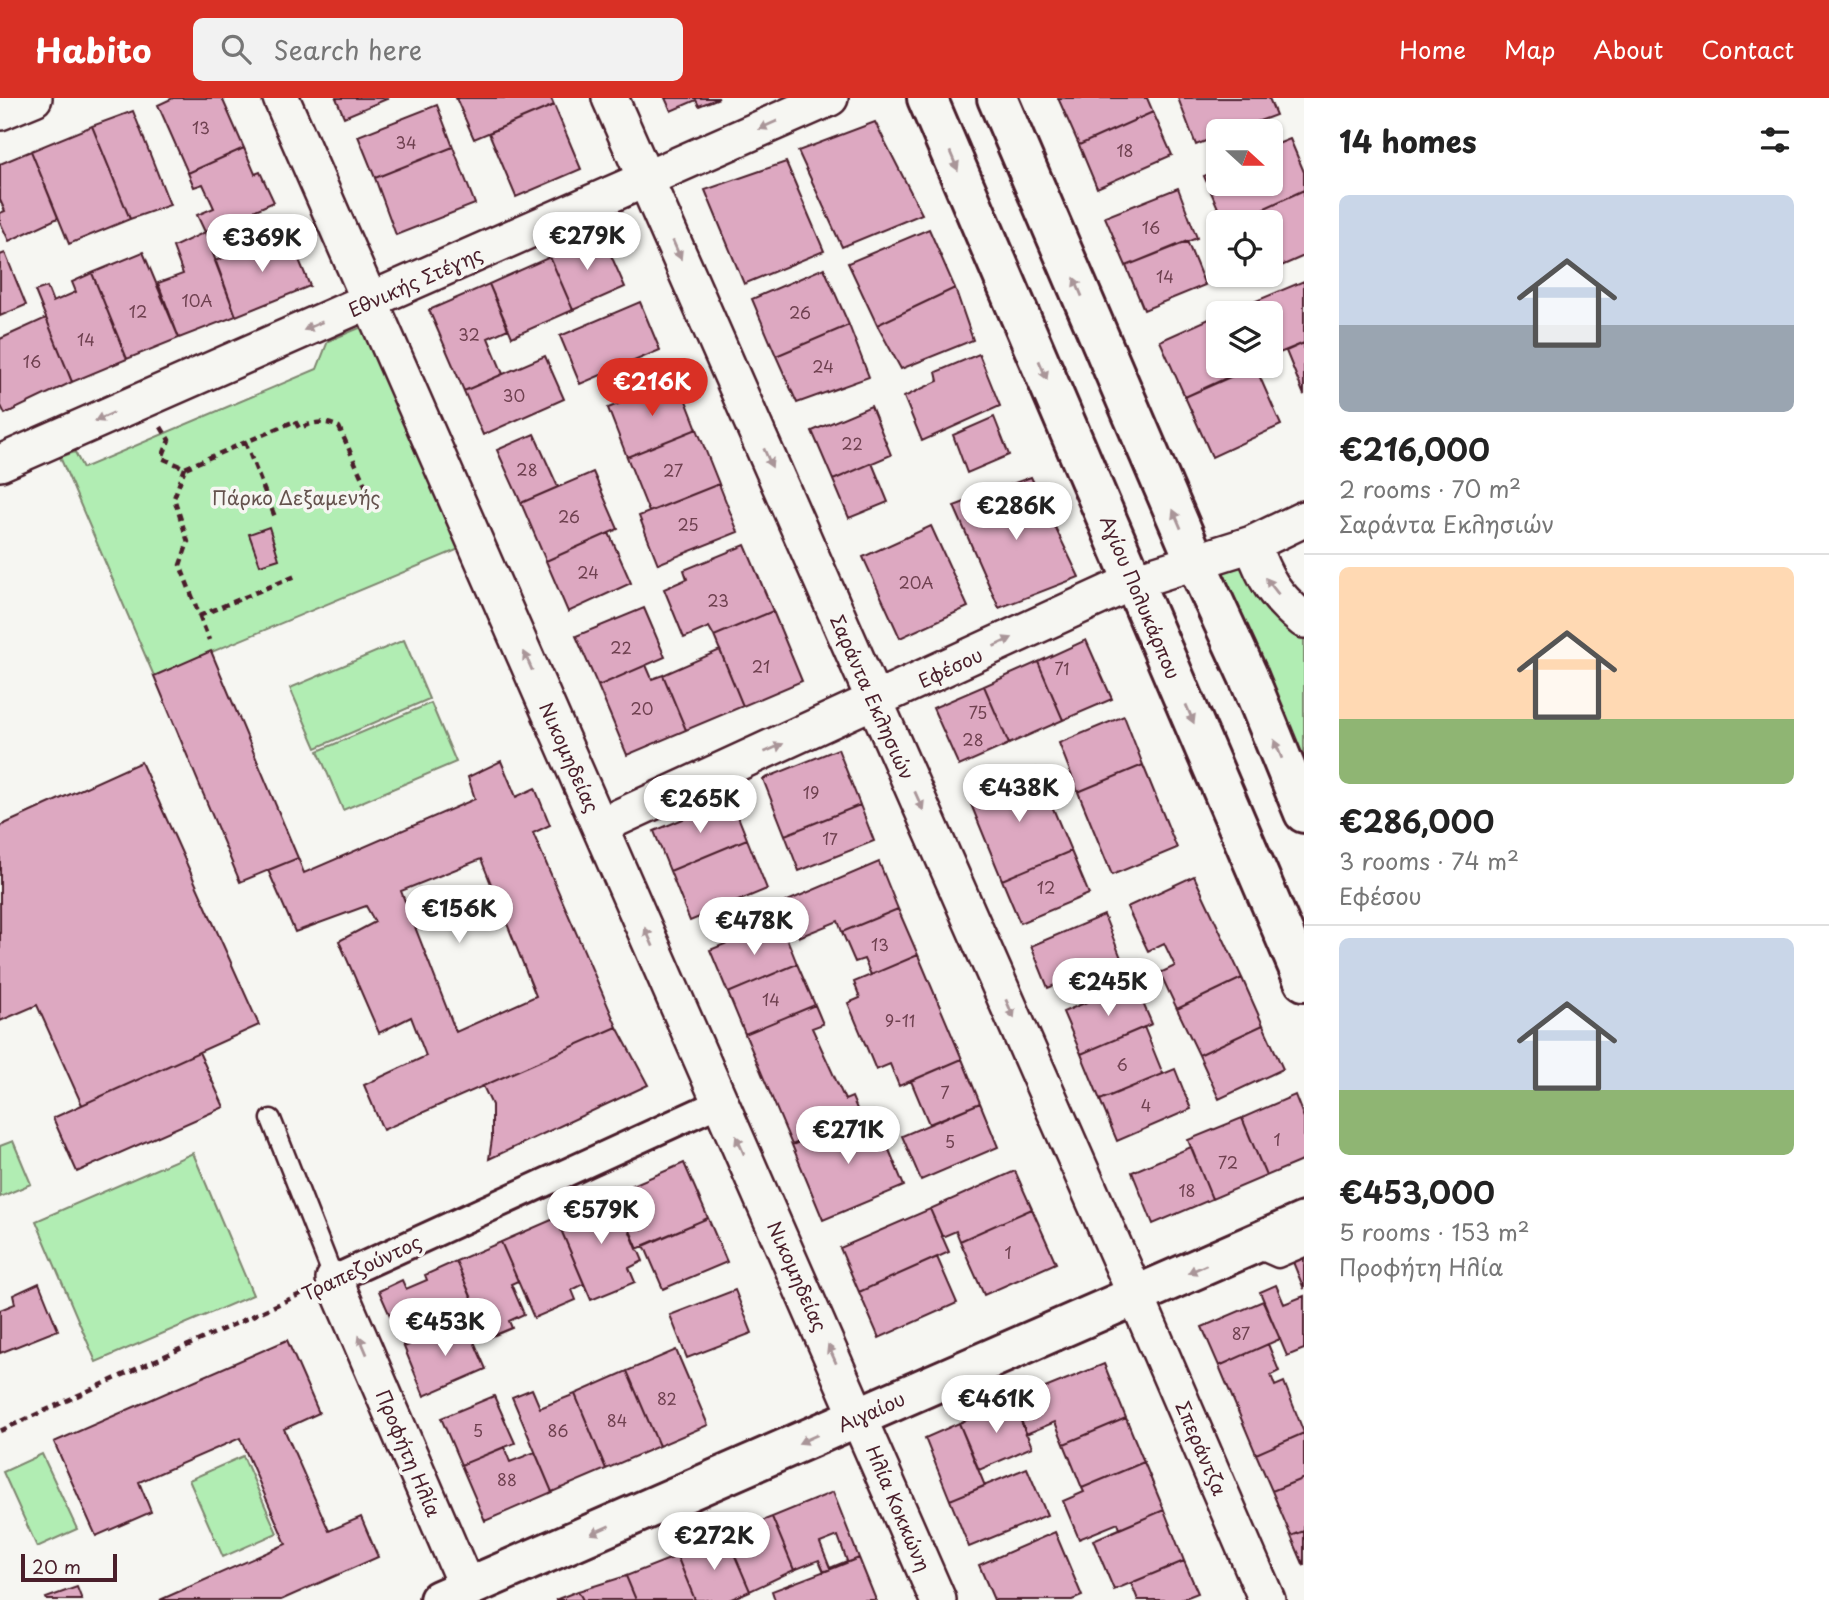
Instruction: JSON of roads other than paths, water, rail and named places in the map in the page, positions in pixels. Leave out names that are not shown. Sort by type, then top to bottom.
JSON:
[{"type":"street","points":[[0,112],[34,98]]},
{"type":"street","name":"Νικομηδείας","points":[[281,98],[859,1416]]},
{"type":"street","name":"Σαράντα Εκλησιών","points":[[610,98],[1136,1296]]},
{"type":"street","name":"Εθνικής Στέγης","points":[[0,463],[830,98]]},
{"type":"street","name":"Αγίου Πολυκάρπου","points":[[927,98],[1304,981]]},
{"type":"street","points":[[997,98],[1196,562],[1248,676],[1303,810]]},
{"type":"street","name":"Εφέσου","points":[[600,826],[1134,581],[1252,544],[1304,519]]},
{"type":"street","points":[[1252,544],[1265,579],[1304,620]]},
{"type":"street","name":"Τραπεζούντος","points":[[334,1279],[721,1102]]},
{"type":"street","name":"Αιγαίου","points":[[525,1563],[1304,1222]]},
{"type":"street","name":"Προφήτη Ηλία","points":[[334,1279],[468,1596],[525,1563]]},
{"type":"street","name":"Σπεράντζα","points":[[1136,1296],[1267,1600]]},
{"type":"street","name":"Ηλία Κοκκώνη","points":[[859,1416],[938,1600]]},
{"type":"lane","points":[[271,1119],[334,1279]]},
{"type":"lane","points":[[1251,1246],[1278,1258],[1304,1247]]},
{"type":"park label","name":"Πάρκο Δεξαμενής","points":[[296,497]]}]
